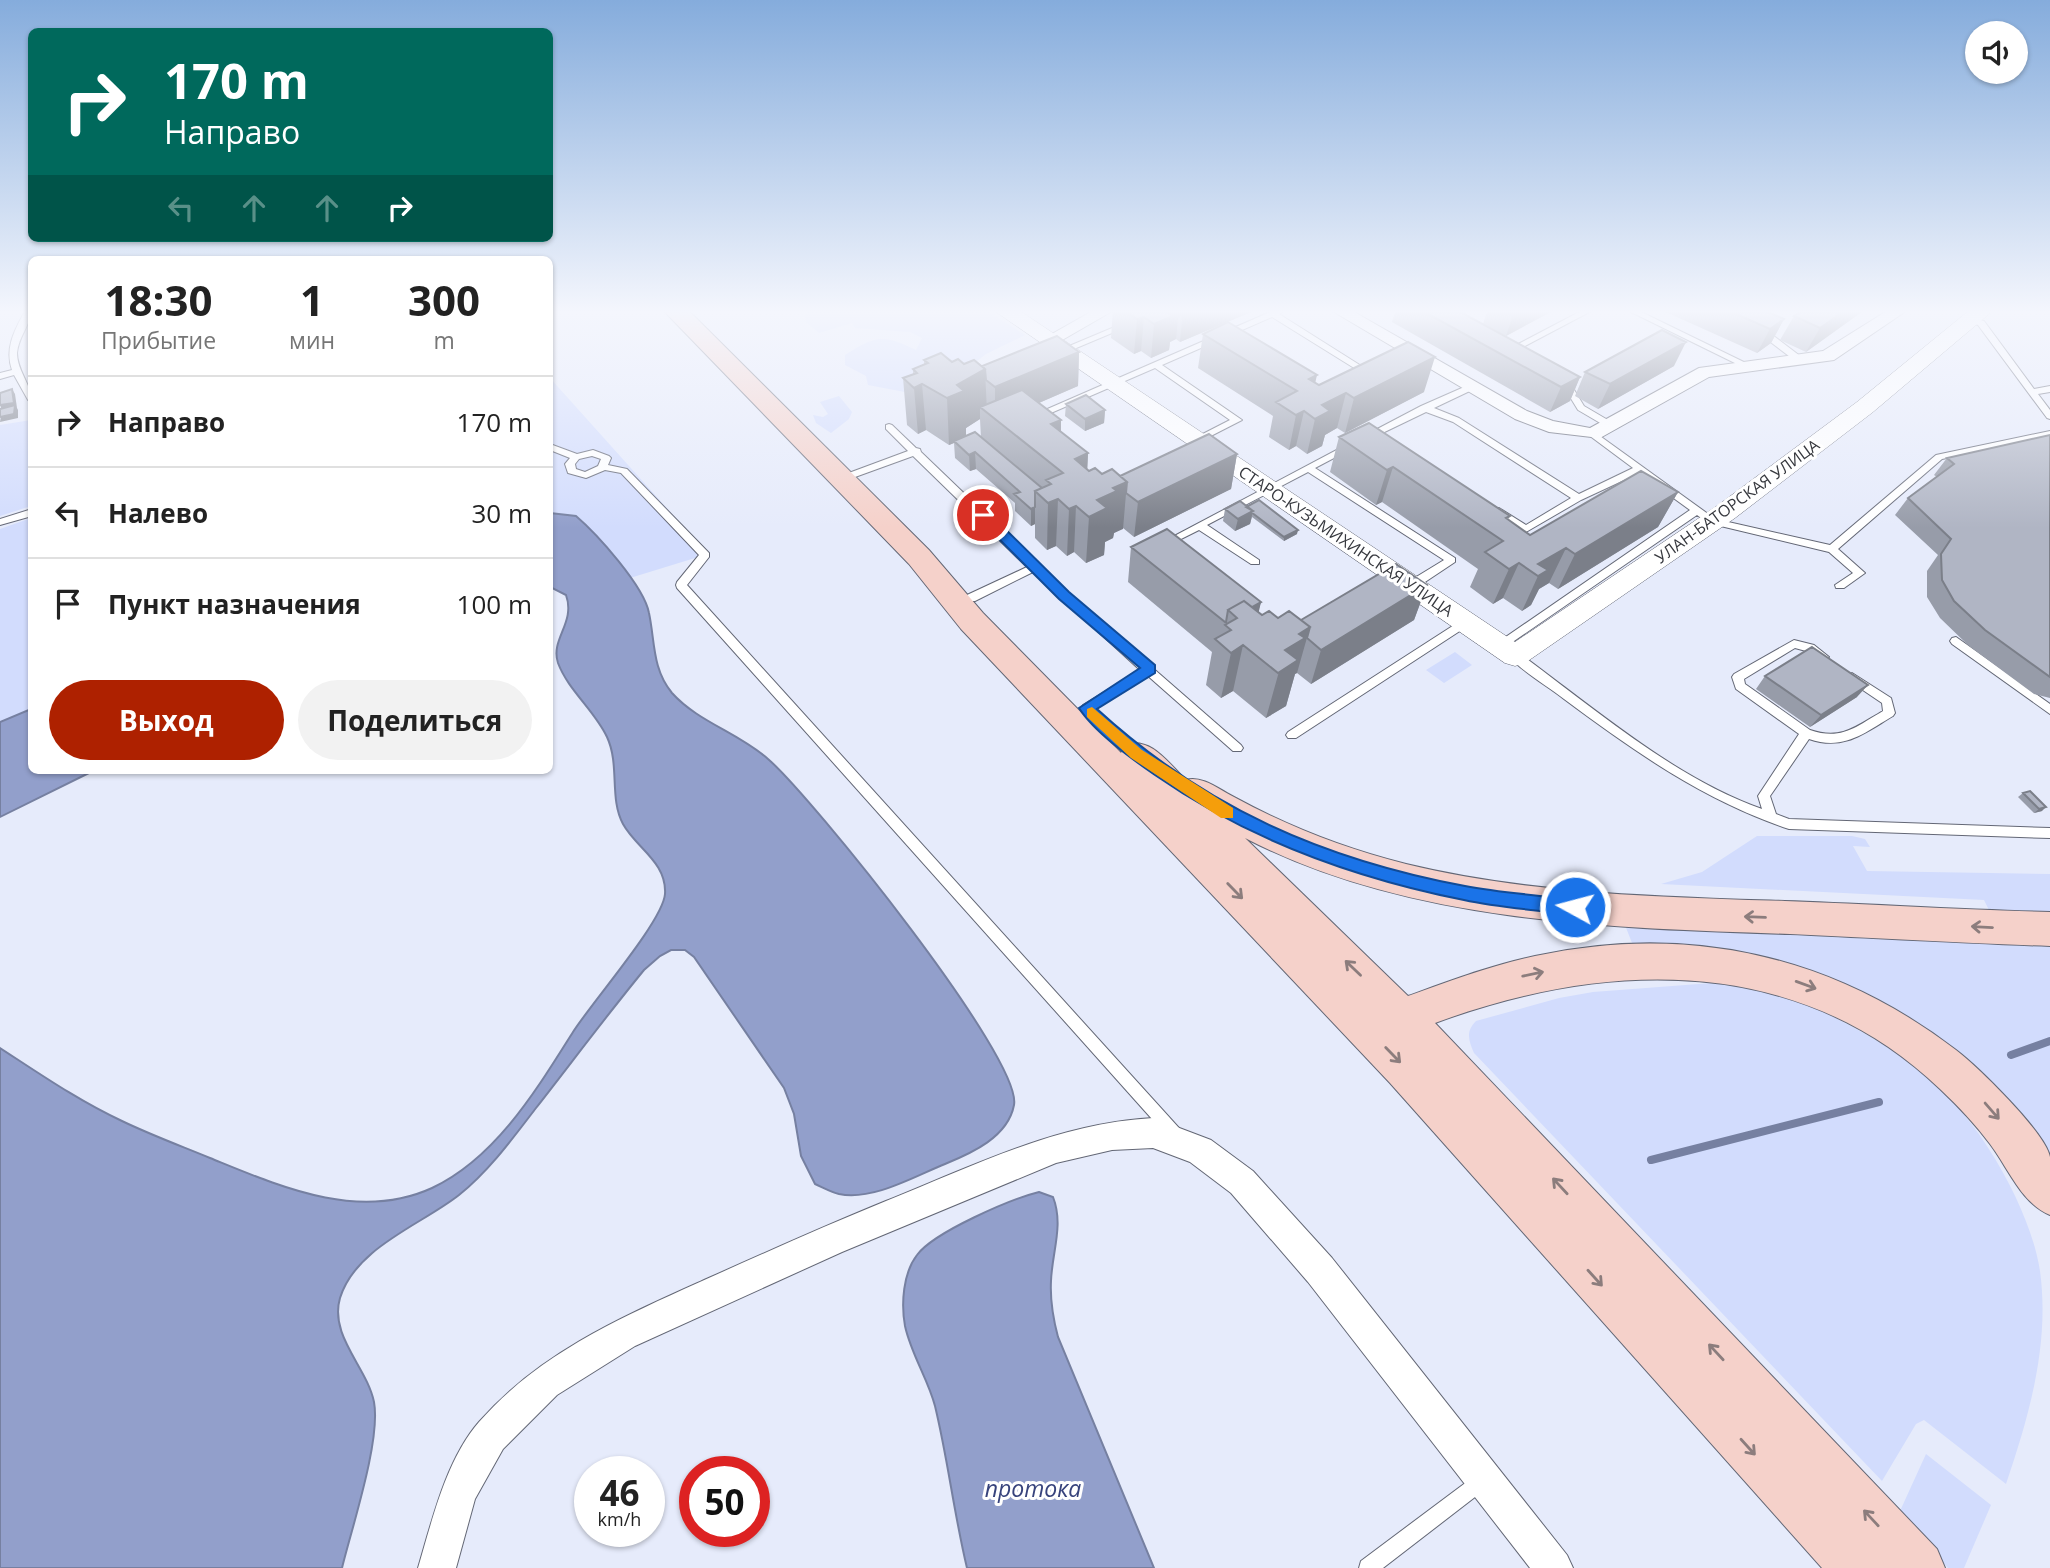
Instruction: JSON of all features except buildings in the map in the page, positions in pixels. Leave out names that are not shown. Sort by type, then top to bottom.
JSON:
[{"type":"main road","points":[[746,382],[919,557],[972,621],[1351,1012],[1858,1568]]},
{"type":"main road","points":[[919,557],[971,598],[1137,754],[1402,1017],[1917,1568]]},
{"type":"main road","points":[[1137,754],[1241,820],[1338,860],[1434,887],[1498,898],[1612,910],[2050,929]]},
{"type":"main road","points":[[1351,1012],[1372,1019],[1402,1017],[1481,989],[1553,970],[1650,960],[1731,965],[1799,982],[1872,1014],[1937,1058],[1989,1108],[2023,1151],[2050,1192]]},
{"type":"main road","points":[[1432,1049],[1427,1032],[1433,1017],[1448,1004],[1481,989]]},
{"type":"street","points":[[1461,382],[1521,415],[1549,426],[1593,434],[1687,382]]},
{"type":"street","name":"УЛАН-БАТОРСКАЯ УЛИЦА","points":[[1508,651],[1865,407],[1895,382]]},
{"type":"street","name":"СТАРО-КУЗЬМИХИНСКАЯ УЛИЦА","points":[[1111,383],[1269,488],[1396,579],[1508,651]]},
{"type":"street","points":[[438,1568],[458,1493],[490,1436],[545,1383],[623,1334],[831,1240],[1056,1148],[1112,1135],[1153,1133],[1200,1151],[1242,1182],[1320,1270],[1554,1568]]},
{"type":"lane","points":[[1182,382],[1237,420],[1204,447]]},
{"type":"lane","points":[[1557,382],[1570,390],[1581,408],[1610,425]]},
{"type":"lane","points":[[2025,382],[2049,418]]},
{"type":"lane","points":[[1036,430],[1026,421],[1111,383]]},
{"type":"lane","points":[[1179,550],[1168,542],[1372,434],[1471,387]]},
{"type":"lane","points":[[2032,392],[2050,388]]},
{"type":"lane","points":[[1424,408],[1456,420],[1578,498]]},
{"type":"lane","points":[[890,426],[1035,567],[1237,748]]},
{"type":"lane","points":[[1372,434],[1383,441]]},
{"type":"lane","points":[[1593,434],[1704,516],[1832,549],[1860,573],[1840,585]]},
{"type":"lane","points":[[1832,549],[1939,457],[2050,434]]},
{"type":"lane","points":[[553,448],[576,457],[599,454],[606,458],[604,467]]},
{"type":"lane","points":[[841,479],[917,451]]},
{"type":"lane","points":[[576,457],[569,468],[575,473],[592,474],[604,467],[624,471],[705,555],[681,585],[1186,1145]]},
{"type":"lane","points":[[1308,468],[1451,560],[1396,579]]},
{"type":"lane","points":[[1485,504],[1526,529],[1578,498],[1639,469]]},
{"type":"lane","points":[[0,522],[28,513]]},
{"type":"lane","points":[[1201,526],[1255,562]]},
{"type":"lane","points":[[971,598],[1035,567]]},
{"type":"lane","points":[[1292,736],[1465,622]]},
{"type":"lane","points":[[1956,641],[2050,710]]},
{"type":"lane","points":[[1832,663],[1810,648],[1794,644],[1738,677],[1740,686],[1806,733],[1823,741],[1838,741],[1889,713],[1886,701],[1843,671]]},
{"type":"lane","points":[[1508,651],[1692,783],[1723,800],[1771,819],[1789,824],[1890,830],[2050,833]]},
{"type":"lane","points":[[1087,708],[1150,669]]},
{"type":"lane","points":[[1771,819],[1764,796],[1806,733]]},
{"type":"lane","points":[[1368,1568],[1485,1479]]},
{"type":"shaded area","points":[[553,382],[708,554],[630,578],[576,516],[553,513]]},
{"type":"shaded area","points":[[867,382],[949,382],[910,393],[868,385]]},
{"type":"shaded area","points":[[839,396],[852,412],[849,419],[831,433],[816,423],[813,415],[823,417],[828,414],[820,402]]},
{"type":"shaded area","points":[[28,420],[28,507],[0,516],[0,425]]},
{"type":"shaded area","points":[[28,519],[28,710],[0,722],[0,529]]},
{"type":"shaded area","points":[[1455,652],[1472,665],[1444,683],[1426,670]]},
{"type":"shaded area","points":[[1757,836],[1852,836],[1865,839],[1870,847],[1853,846],[1867,871],[2050,874],[2050,914],[1990,912],[1984,900],[1661,884],[1702,872]]},
{"type":"shaded area","points":[[1623,920],[2050,939],[2050,1178],[1929,1042],[1634,948]]},
{"type":"shaded area","points":[[1712,983],[1755,988],[1795,1000],[1841,1021],[1885,1046],[1920,1070],[1940,1088],[1960,1109],[1996,1161],[2025,1218],[2040,1271],[2042,1298],[2040,1353],[2030,1406],[2006,1484],[1924,1420],[1916,1424],[1882,1481],[1474,1053],[1470,1041],[1470,1029],[1476,1021],[1559,998],[1593,992]]},
{"type":"shaded area","points":[[1926,1454],[1991,1505],[1964,1568],[1948,1568],[1900,1511]]},
{"type":"water","points":[[553,513],[576,516],[607,547],[629,575],[645,602],[658,665],[672,693],[694,712],[768,759],[826,822],[911,929],[985,1037],[1008,1078],[1014,1105],[1010,1116],[997,1135],[977,1149],[880,1191],[852,1195],[836,1193],[815,1184],[801,1156],[794,1114],[784,1088],[694,957],[685,950],[671,950],[644,970],[480,1176],[444,1206],[375,1251],[348,1280],[340,1298],[340,1325],[370,1389],[375,1418],[370,1460],[342,1568],[0,1568],[0,1048],[60,1087],[155,1136],[263,1179],[319,1196],[376,1202],[404,1198],[432,1188],[476,1159],[513,1120],[529,1098],[582,1019],[640,942],[665,894],[661,873],[656,864],[629,833],[619,814],[613,759],[607,737],[562,673],[558,663],[557,646],[568,614],[566,595],[553,588]]},
{"type":"water","points":[[28,710],[28,774],[87,774],[0,817],[0,722]]},
{"type":"water","name":"протока","points":[[1039,1192],[1053,1197],[1056,1207],[1057,1228],[1051,1288],[1058,1337],[1154,1568],[967,1568],[935,1406],[905,1326],[903,1299],[906,1280],[917,1255],[939,1236],[993,1209]]},
{"type":"waterway","points":[[2011,1055],[2050,1041]]},
{"type":"waterway","points":[[1651,1160],[1879,1102]]},
{"type":"slow traffic","points":[[1092,713],[1137,754],[1227,813]]},
{"type":"route","points":[[983,515],[1064,596],[1150,669],[1087,708],[1137,754],[1185,787],[1222,810],[1283,839],[1392,877],[1466,893],[1575,907]]}]
